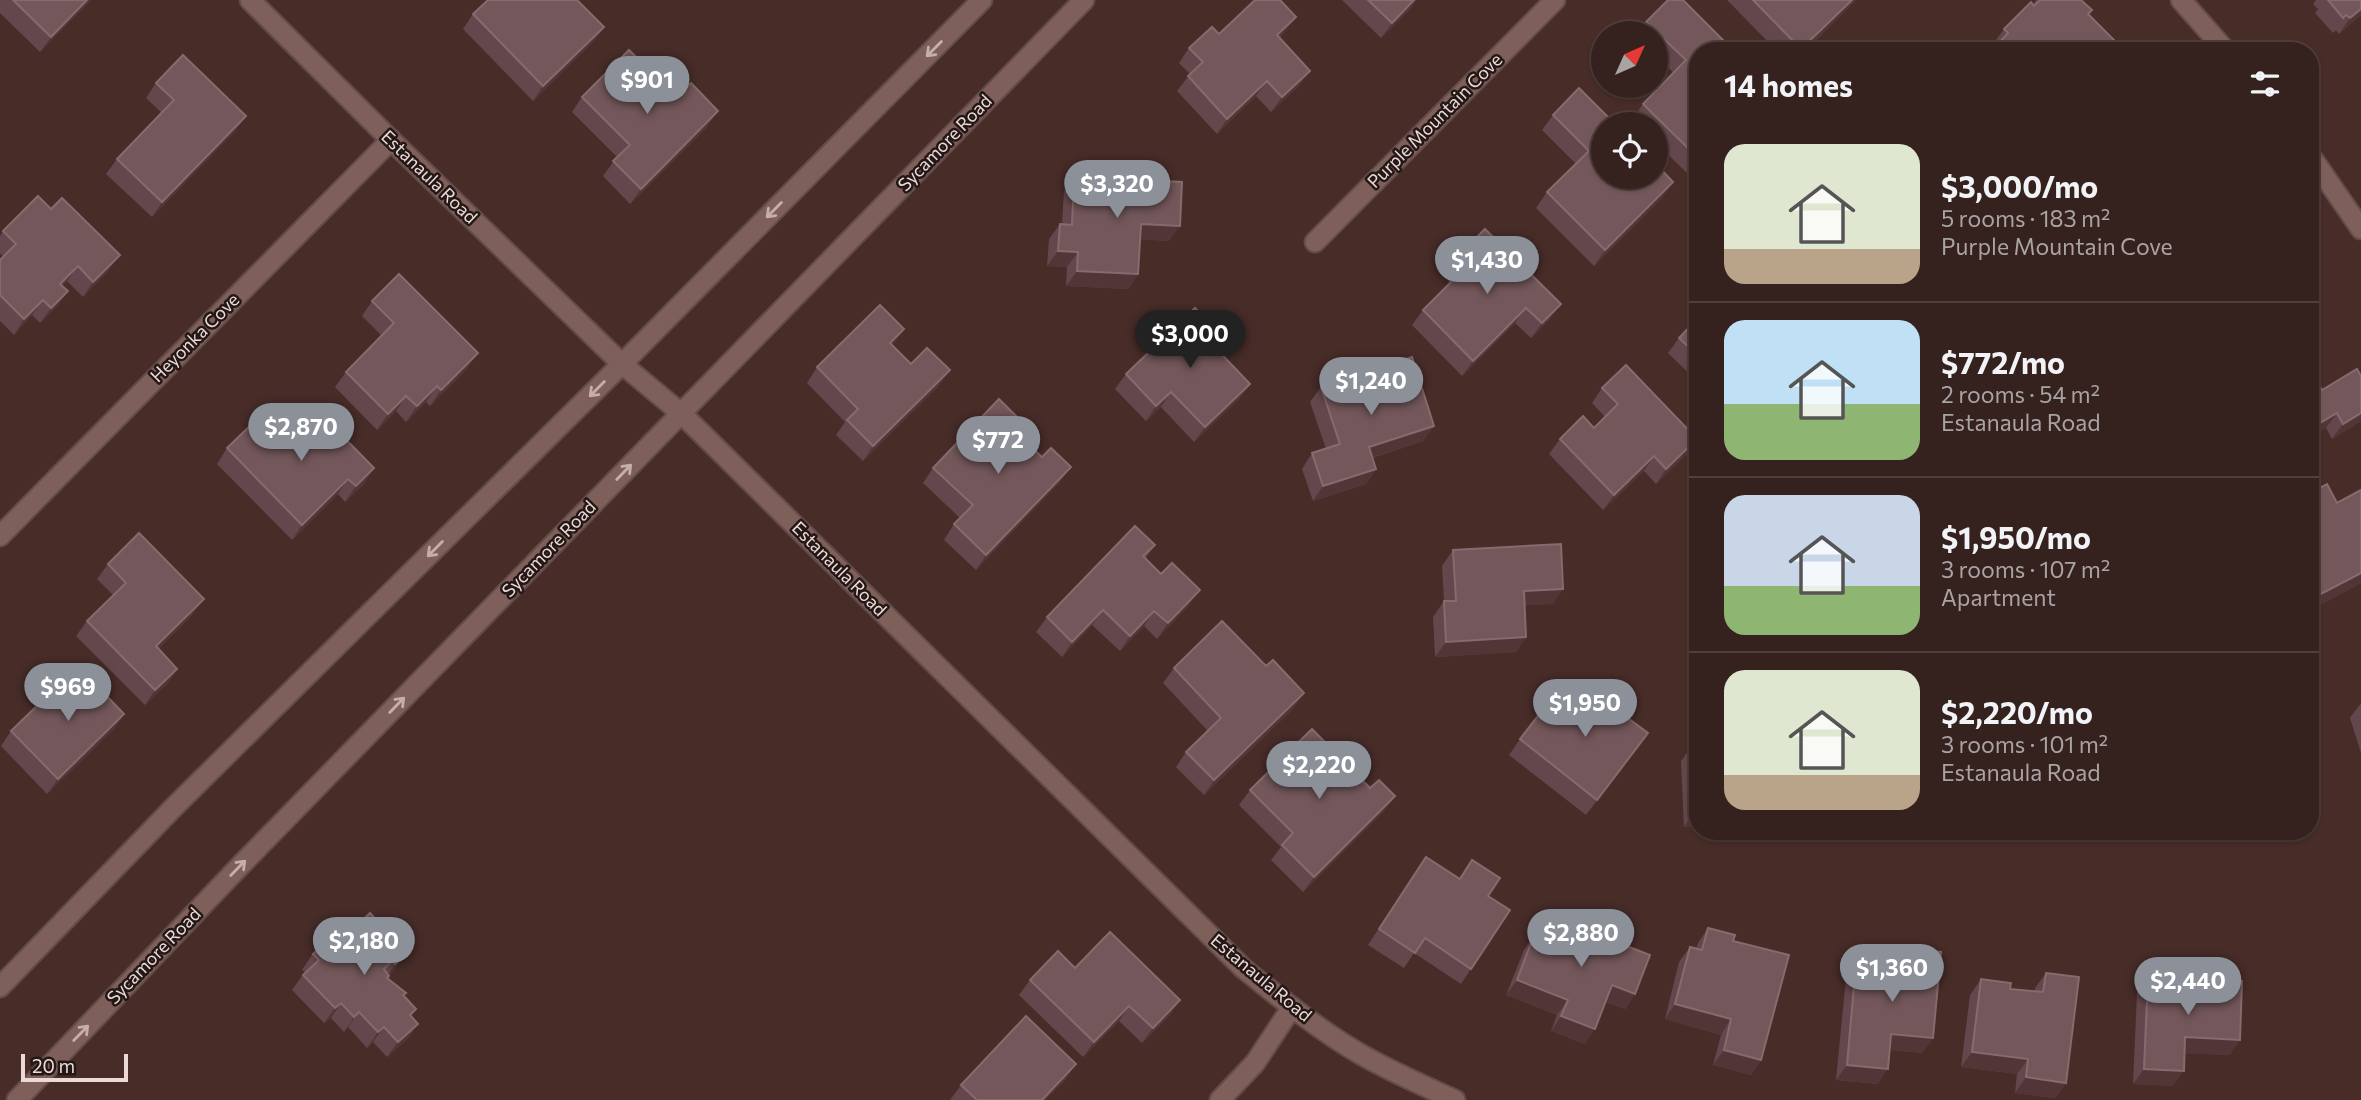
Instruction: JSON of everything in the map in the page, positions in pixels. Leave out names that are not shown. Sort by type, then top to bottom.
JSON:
[{"type":"street","name":"Estanaula Road","points":[[250,0],[622,364],[682,414],[1243,968],[1292,1007],[1360,1054],[1455,1100]]},
{"type":"street","points":[[0,987],[175,806],[622,364],[982,0]]},
{"type":"street","name":"Sycamore Road","points":[[17,1100],[257,849],[1084,0]]},
{"type":"street","name":"Purple Mountain Cove","points":[[1315,242],[1555,0]]},
{"type":"street","points":[[2181,0],[2218,42]]},
{"type":"street","name":"Heyonka Cove","points":[[0,537],[391,140]]},
{"type":"street","points":[[2319,168],[2361,229]]},
{"type":"street","points":[[1220,1100],[1255,1063],[1292,1007]]},
{"type":"building","points":[[13,0],[87,0],[51,37]]},
{"type":"building","points":[[488,0],[577,0],[604,27],[543,86],[473,14]]},
{"type":"building","points":[[1255,0],[1280,0],[1296,17],[1277,35],[1310,71],[1282,97],[1267,81],[1227,119],[1188,76],[1203,62],[1189,48],[1212,27],[1219,34]]},
{"type":"building","points":[[1368,0],[1414,0],[1392,23]]},
{"type":"building","points":[[1668,0],[1683,0],[1725,42],[1689,42],[1689,149],[1668,129],[1668,112],[1651,112],[1643,104],[1649,98],[1668,98],[1668,78],[1686,60],[1668,43],[1668,21],[1647,21]]},
{"type":"building","points":[[1753,0],[1852,0],[1808,42],[1794,42]]},
{"type":"building","points":[[2040,0],[2081,0],[2092,10],[2088,14],[2116,42],[2000,42],[2008,33],[2004,29],[2031,2],[2034,6]]},
{"type":"building","points":[[2328,0],[2361,0],[2361,9],[2350,18],[2346,15],[2343,18]]},
{"type":"building","points":[[629,50],[677,97],[691,83],[718,111],[641,189],[613,161],[630,145],[582,97]]},
{"type":"building","points":[[183,55],[246,116],[162,202],[117,159],[174,100],[156,83]]},
{"type":"building","points":[[1579,88],[1603,112],[1591,112],[1591,189],[1666,189],[1605,250],[1547,192],[1589,151],[1553,115]]},
{"type":"building","points":[[1074,176],[1182,182],[1180,226],[1141,224],[1138,274],[1077,271],[1078,252],[1058,251],[1060,224],[1072,225]]},
{"type":"building","points":[[38,196],[51,209],[62,198],[120,255],[93,282],[78,266],[60,284],[68,291],[51,308],[43,300],[24,319],[0,295],[0,260],[16,244],[3,231]]},
{"type":"building","points":[[1485,229],[1561,304],[1542,323],[1526,308],[1473,361],[1423,310],[1463,270],[1453,261]]},
{"type":"building","points":[[399,274],[478,353],[441,390],[437,386],[417,406],[406,396],[388,414],[346,372],[394,323],[372,301]]},
{"type":"building","points":[[880,305],[904,329],[890,343],[911,364],[927,348],[950,370],[873,446],[847,420],[858,409],[817,367]]},
{"type":"building","points":[[1195,308],[1218,331],[1209,341],[1250,384],[1205,427],[1171,392],[1156,406],[1126,374]]},
{"type":"building","points":[[1689,327],[1689,347],[1679,338]]},
{"type":"building","points":[[1412,357],[1434,426],[1369,447],[1376,469],[1323,486],[1312,453],[1340,444],[1321,387]]},
{"type":"building","points":[[1626,365],[1689,431],[1689,447],[1666,469],[1654,456],[1614,495],[1560,439],[1583,416],[1594,428],[1618,404],[1602,388]]},
{"type":"building","points":[[2357,369],[2361,376],[2361,413],[2343,424],[2337,413],[2319,424],[2319,385],[2322,390]]},
{"type":"building","points":[[999,399],[1029,429],[1021,438],[1042,457],[1051,448],[1071,467],[986,555],[954,524],[973,505],[933,468]]},
{"type":"building","points":[[313,406],[374,468],[356,486],[348,479],[302,525],[227,448],[255,421],[276,443]]},
{"type":"building","points":[[2327,484],[2337,503],[2361,490],[2361,573],[2321,594],[2319,590],[2319,488]]},
{"type":"building","points":[[1135,526],[1155,545],[1143,556],[1161,574],[1172,563],[1200,590],[1168,623],[1154,611],[1130,636],[1103,610],[1072,642],[1047,617]]},
{"type":"building","points":[[139,533],[204,599],[156,646],[177,669],[155,690],[87,621],[126,583],[108,564]]},
{"type":"building","points":[[1561,544],[1563,589],[1524,591],[1526,637],[1446,642],[1444,601],[1456,601],[1453,550]]},
{"type":"building","points":[[1222,621],[1266,666],[1273,660],[1304,693],[1214,780],[1186,752],[1221,718],[1174,668]]},
{"type":"building","points":[[78,666],[124,714],[58,779],[11,731]]},
{"type":"building","points":[[1561,686],[1588,707],[1602,688],[1629,710],[1625,716],[1648,733],[1597,800],[1520,739]]},
{"type":"building","points":[[1312,729],[1370,788],[1379,780],[1395,796],[1314,877],[1282,845],[1293,833],[1250,790]]},
{"type":"building","points":[[1426,857],[1460,879],[1472,860],[1500,878],[1488,896],[1510,910],[1471,969],[1425,938],[1415,953],[1379,929]]},
{"type":"building","points":[[370,913],[406,954],[395,964],[392,961],[384,969],[389,976],[387,978],[406,993],[403,995],[416,1009],[410,1015],[418,1024],[398,1042],[384,1027],[378,1032],[359,1012],[354,1017],[341,1003],[335,1008],[303,975],[319,960],[313,954],[323,945],[320,943],[338,930],[345,937]]},
{"type":"building","points":[[1559,913],[1588,924],[1586,930],[1650,955],[1635,994],[1612,985],[1595,1029],[1561,1016],[1568,1000],[1517,980],[1534,935],[1549,940]]},
{"type":"building","points":[[1708,928],[1735,935],[1733,941],[1789,955],[1761,1060],[1724,1050],[1731,1019],[1675,1004],[1690,947],[1702,950]]},
{"type":"building","points":[[1110,932],[1180,1000],[1153,1028],[1129,1006],[1094,1042],[1030,980],[1058,951],[1075,968]]},
{"type":"building","points":[[1891,948],[1941,952],[1933,1038],[1891,1034],[1888,1069],[1847,1065],[1856,963],[1889,966]]},
{"type":"building","points":[[2046,973],[2079,977],[2066,1083],[2026,1077],[2028,1059],[1972,1052],[1981,979],[2011,983],[2010,989],[2043,992]]},
{"type":"building","points":[[2148,977],[2242,981],[2240,1040],[2185,1037],[2184,1071],[2144,1069]]},
{"type":"building","points":[[1026,1016],[1076,1064],[1042,1100],[977,1100],[961,1085]]}]
